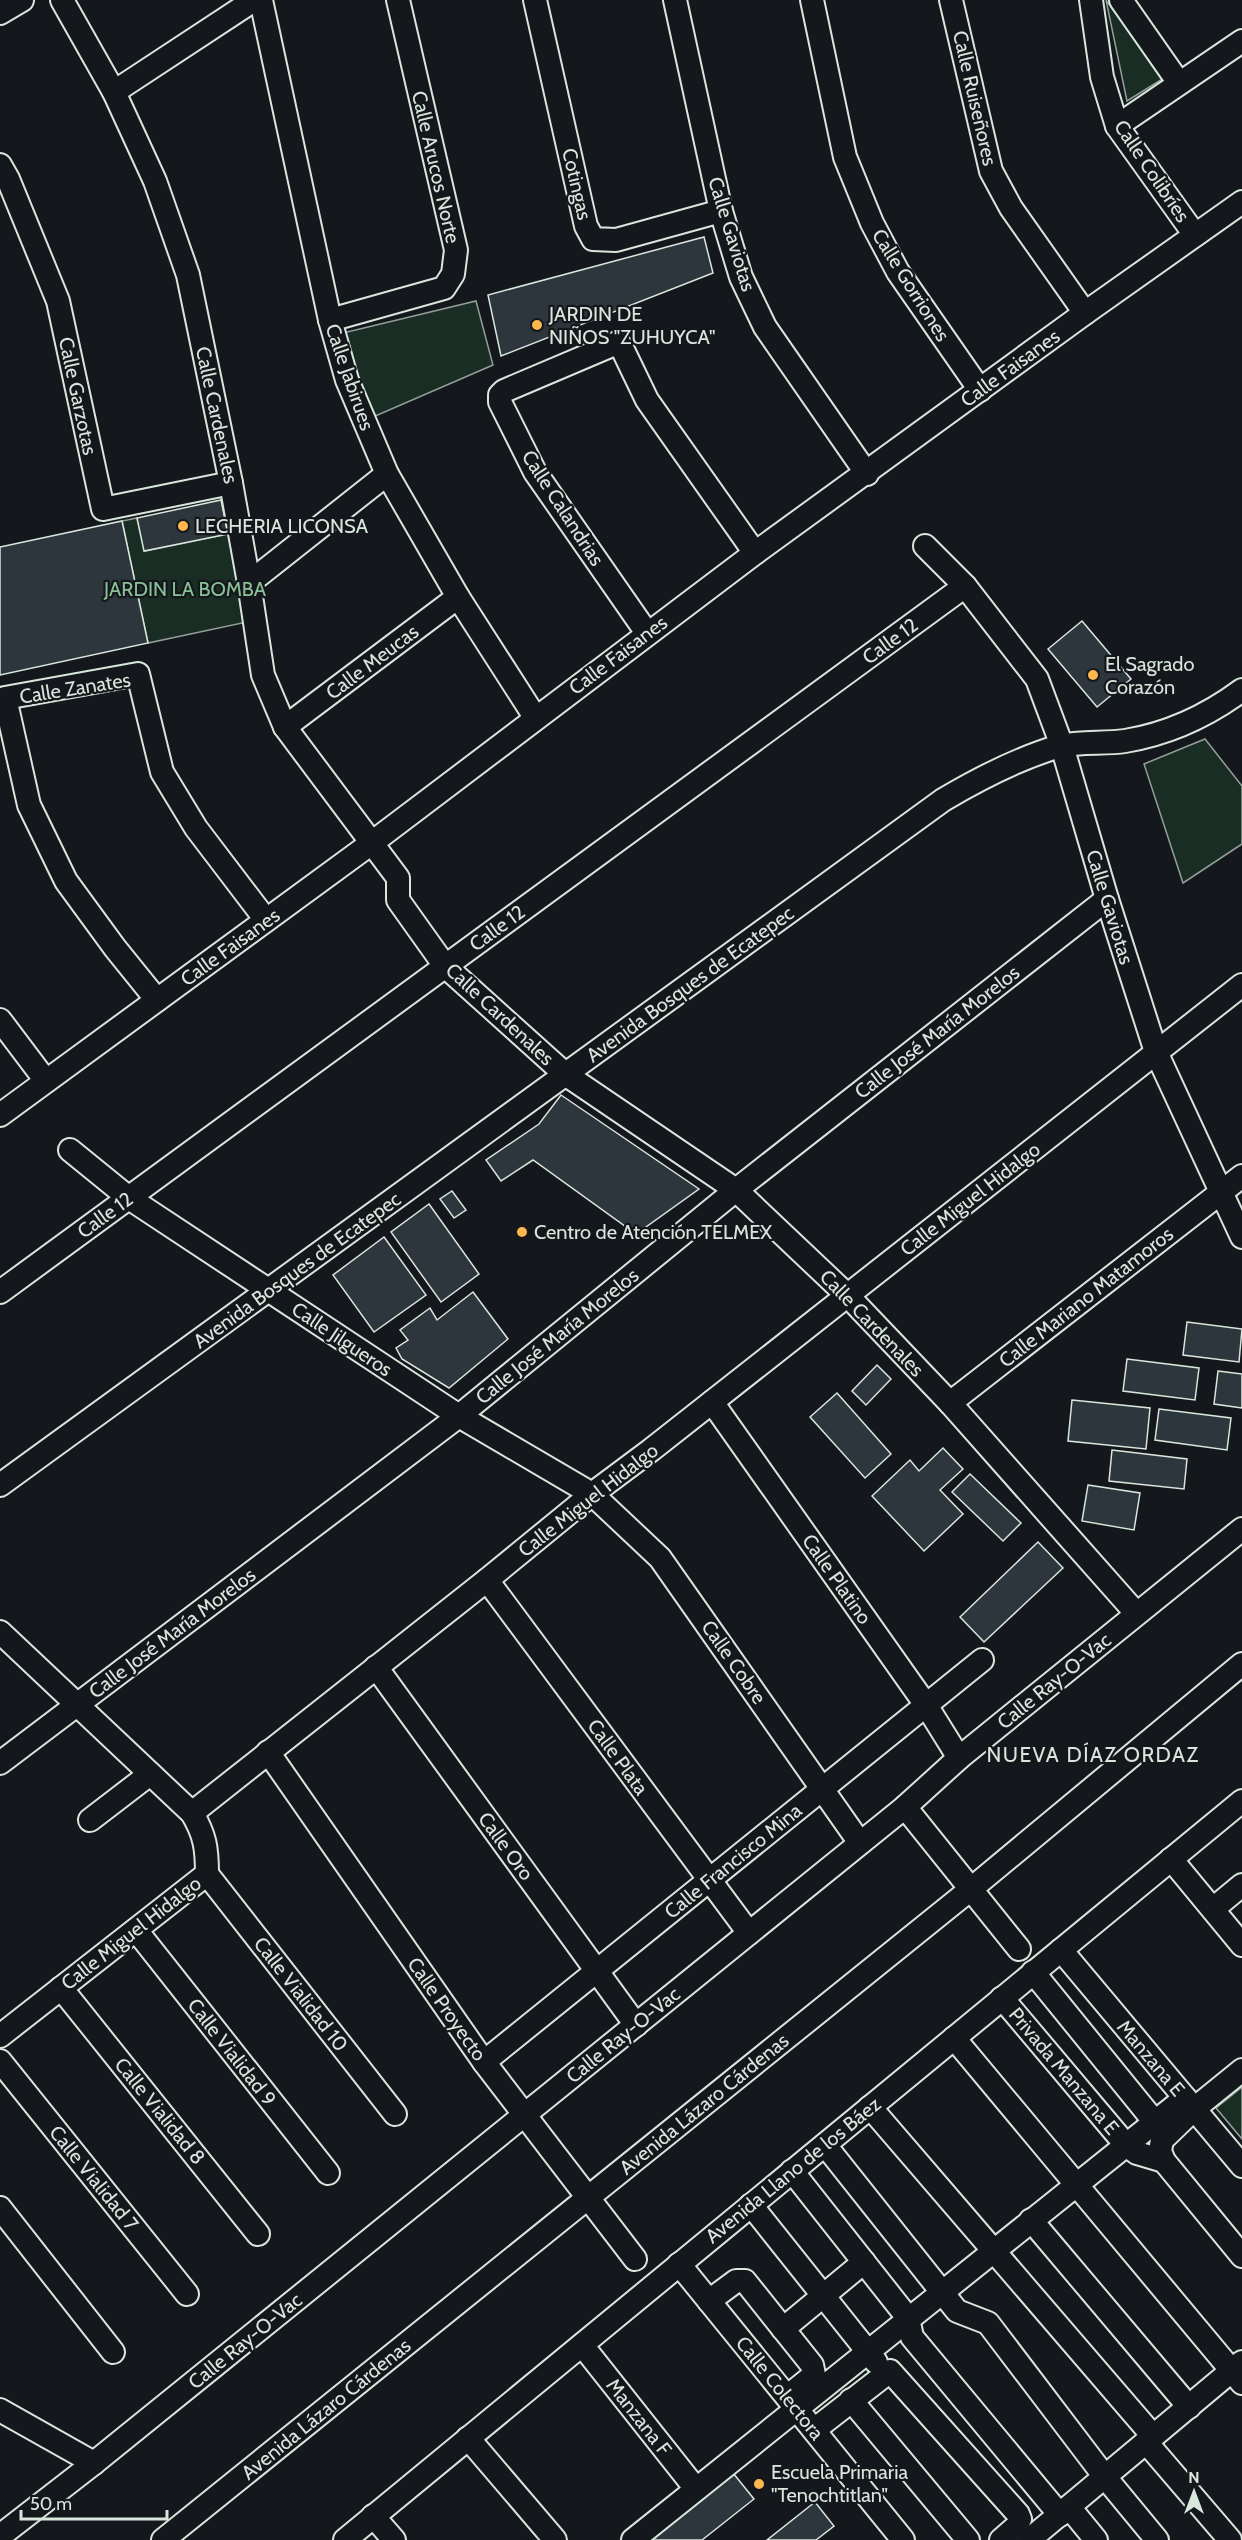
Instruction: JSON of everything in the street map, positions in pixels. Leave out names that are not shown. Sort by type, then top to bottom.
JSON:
[{"type":"street","points":[[0,13],[22,0]]},
{"type":"street","name":"Calle Cardenales","points":[[62,0],[114,92],[155,182],[188,275],[231,483],[263,675],[285,727],[372,842],[445,966],[565,1074],[736,1190],[848,1296],[950,1403],[1136,1613]]},
{"type":"street","points":[[114,92],[254,0]]},
{"type":"street","name":"Calle Jabirues","points":[[261,0],[330,320],[347,380],[387,474],[459,597],[535,717]]},
{"type":"street","name":"Calle Arucos Norte","points":[[330,320],[444,288],[453,274],[456,250],[398,0]]},
{"type":"street","name":"Cotingas","points":[[535,0],[586,226],[593,239],[616,240],[721,211]]},
{"type":"street","name":"Calle Gaviotas","points":[[675,0],[721,211],[741,277],[765,327],[867,474]]},
{"type":"street","name":"Calle Gorriones","points":[[812,0],[845,157],[872,223],[898,272],[980,390]]},
{"type":"street","name":"Calle Ruiseñores","points":[[951,0],[991,171],[1011,208],[1085,313]]},
{"type":"street","name":"Calle Colibríes","points":[[1091,0],[1102,76],[1117,126],[1195,235]]},
{"type":"street","points":[[1120,0],[1179,83]]},
{"type":"street","points":[[1117,126],[1242,41]]},
{"type":"street","name":"Calle Garzotas","points":[[0,165],[8,178],[58,301],[103,509],[231,483]]},
{"type":"street","name":"Calle Faisanes","points":[[0,1115],[372,842],[755,553],[1242,202]]},
{"type":"street","name":"Calle Calandrias","points":[[647,633],[535,472],[500,402],[500,395],[504,391],[617,343],[621,346],[647,400],[755,553]]},
{"type":"street","points":[[249,583],[387,474]]},
{"type":"street","name":"Calle Gaviotas","points":[[925,546],[965,586],[1037,679],[1062,746],[1107,899],[1156,1052],[1242,1236]]},
{"type":"street","name":"Calle 12","points":[[0,1292],[965,586]]},
{"type":"street","name":"Calle Meucas","points":[[285,727],[459,597]]},
{"type":"street","name":"Calle Zanates","points":[[157,1000],[66,881],[29,805],[5,698],[138,674],[162,772],[196,828],[266,920]]},
{"type":"street","name":"Avenida Bosques de Ecatepec","points":[[0,1485],[943,800],[988,774],[1062,746],[1124,741],[1165,732],[1215,710],[1242,690]]},
{"type":"street","name":"Calle José María Morelos","points":[[0,1763],[459,1416],[736,1190],[1107,899]]},
{"type":"street","name":"Calle Miguel Hidalgo","points":[[0,2036],[207,1874],[207,1848],[202,1830],[192,1813],[592,1494],[848,1296],[1242,985]]},
{"type":"street","points":[[0,1020],[46,1082]]},
{"type":"street","name":"Calle Jilgueros","points":[[70,1150],[129,1198],[459,1416],[592,1494]]},
{"type":"street","name":"Calle Mariano Matamoros","points":[[950,1403],[1242,1176]]},
{"type":"street","name":"Calle Platino","points":[[712,1402],[926,1705],[959,1758]]},
{"type":"street","name":"Calle Cobre","points":[[592,1494],[660,1558],[860,1843]]},
{"type":"street","name":"Calle Ray-O-Vac","points":[[0,2536],[94,2463],[524,2116],[905,1807],[959,1758],[1136,1613],[1242,1529]]},
{"type":"street","name":"Calle Plata","points":[[487,1580],[749,1933]]},
{"type":"street","points":[[0,1632],[192,1813]]},
{"type":"street","name":"Calle Francisco Mina","points":[[484,2061],[982,1660]]},
{"type":"street","name":"Avenida Lázaro Cárdenas","points":[[163,2540],[971,1889],[1242,1664]]},
{"type":"street","name":"Calle Oro","points":[[376,1667],[636,2025]]},
{"type":"street","name":"Calle Proyecto","points":[[268,1752],[484,2061],[635,2259]]},
{"type":"street","points":[[90,1820],[150,1774]]},
{"type":"street","name":"Avenida Llano de los Báez","points":[[345,2540],[1242,1801]]},
{"type":"street","points":[[905,1807],[1019,1949]]},
{"type":"street","points":[[1171,1859],[1242,1945]]},
{"type":"street","name":"Calle Vialidad 10","points":[[207,1874],[395,2114]]},
{"type":"street","points":[[1213,1909],[1242,1885]]},
{"type":"street","name":"Calle Vialidad 9","points":[[136,1930],[328,2173]]},
{"type":"street","name":"Manzana E","points":[[1061,1950],[1242,2166]]},
{"type":"street","points":[[1033,1972],[1154,2121]]},
{"type":"street","name":"Calle Vialidad 8","points":[[61,1988],[258,2234]]},
{"type":"street","name":"Privada Manzana E","points":[[1002,1998],[1126,2145]]},
{"type":"street","points":[[954,2038],[1076,2185],[1239,2372],[1189,2407],[1029,2540]]},
{"type":"street","name":"Calle Vialidad 7","points":[[0,2061],[187,2294]]},
{"type":"street","points":[[633,2540],[696,2489],[791,2402],[818,2381],[867,2351],[1154,2121],[1190,2103],[1242,2070]]},
{"type":"street","points":[[1190,2103],[1162,2140],[1160,2151],[1164,2161],[1242,2256]]},
{"type":"street","points":[[870,2107],[994,2250],[1230,2540]]},
{"type":"street","points":[[825,2145],[957,2311],[988,2323],[1105,2477],[1157,2540]]},
{"type":"street","points":[[1126,2145],[1137,2153],[1164,2161]]},
{"type":"street","points":[[792,2171],[908,2318],[912,2337],[1064,2511],[1096,2540]]},
{"type":"street","points":[[751,2205],[885,2373]]},
{"type":"street","points":[[0,2208],[113,2352]]},
{"type":"street","points":[[1031,2220],[1189,2407]]},
{"type":"street","points":[[783,2329],[864,2262]]},
{"type":"street","name":"Calle Colectora","points":[[680,2264],[903,2540]]},
{"type":"street","points":[[710,2301],[736,2281],[745,2281],[812,2365],[818,2381],[845,2404],[968,2540]]},
{"type":"street","name":"Manzana F","points":[[582,2345],[696,2489]]},
{"type":"street","points":[[814,2430],[890,2371],[1018,2514],[1020,2519],[1017,2526],[1001,2540]]},
{"type":"street","points":[[0,2410],[94,2463]]},
{"type":"street","points":[[468,2438],[555,2540]]},
{"type":"street","points":[[373,2516],[394,2540]]},
{"type":"green space","points":[[1106,0],[1164,78],[1127,101]]},
{"type":"green space","points":[[476,301],[493,365],[373,417],[343,333]]},
{"type":"green space","name":"JARDIN LA BOMBA","points":[[137,518],[145,551],[228,534],[247,622],[148,643],[122,521]]},
{"type":"green space","points":[[1205,739],[1242,786],[1242,844],[1183,883],[1144,764]]},
{"type":"green space","points":[[1242,2087],[1242,2139],[1216,2108]]},
{"type":"building","name":"JARDIN DE NIÑOS \"ZUHUYCA\"","points":[[704,237],[713,273],[501,356],[488,295]]},
{"type":"building","name":"LECHERIA LICONSA","points":[[221,500],[228,534],[144,551],[137,518]]},
{"type":"building","points":[[122,521],[148,643],[0,675],[0,547]]},
{"type":"building","points":[[1082,621],[1131,679],[1097,707],[1048,649]]},
{"type":"building","points":[[561,1095],[699,1189],[636,1234],[533,1160],[501,1181],[486,1160],[539,1124]]},
{"type":"building","points":[[452,1191],[466,1210],[454,1218],[440,1199]]},
{"type":"building","points":[[429,1204],[479,1274],[441,1302],[391,1232]]},
{"type":"building","points":[[384,1237],[426,1295],[374,1332],[333,1275]]},
{"type":"building","points":[[473,1292],[508,1339],[449,1388],[402,1359],[396,1348],[408,1340],[400,1330],[430,1308],[437,1320]]},
{"type":"building","points":[[1187,1322],[1242,1329],[1239,1362],[1183,1355]]},
{"type":"building","points":[[1127,1359],[1199,1368],[1195,1400],[1123,1391]]},
{"type":"building","points":[[877,1365],[891,1379],[866,1405],[852,1391]]},
{"type":"building","points":[[1218,1371],[1242,1374],[1242,1408],[1214,1404]]},
{"type":"building","points":[[837,1393],[891,1454],[865,1478],[810,1417]]},
{"type":"building","points":[[1072,1400],[1150,1408],[1146,1449],[1068,1441]]},
{"type":"building","points":[[1159,1409],[1231,1418],[1227,1450],[1155,1440]]},
{"type":"building","points":[[943,1448],[963,1469],[940,1490],[963,1514],[924,1551],[872,1496],[910,1460],[919,1471]]},
{"type":"building","points":[[1112,1450],[1187,1459],[1184,1489],[1109,1481]]},
{"type":"building","points":[[970,1474],[1021,1523],[1003,1541],[952,1492]]},
{"type":"building","points":[[1088,1485],[1140,1493],[1134,1530],[1082,1521]]},
{"type":"building","points":[[1038,1542],[1063,1568],[984,1642],[960,1617]]},
{"type":"building","points":[[733,2473],[754,2499],[702,2540],[648,2540]]},
{"type":"building","points":[[815,2502],[834,2526],[816,2540],[767,2540]]},
{"type":"place","name":"JARDIN DE NIÑOS \"ZUHUYCA\"","points":[[537,325]]},
{"type":"place","name":"LECHERIA LICONSA","points":[[183,526]]},
{"type":"place","name":"El Sagrado Corazón","points":[[1093,675]]},
{"type":"place","name":"Centro de Atención TELMEX","points":[[522,1232]]},
{"type":"place","name":"Escuela Primaria \"Tenochtitlan\"","points":[[759,2484]]},
{"type":"district","name":"NUEVA DÍAZ ORDAZ","points":[[1093,1755]]}]
